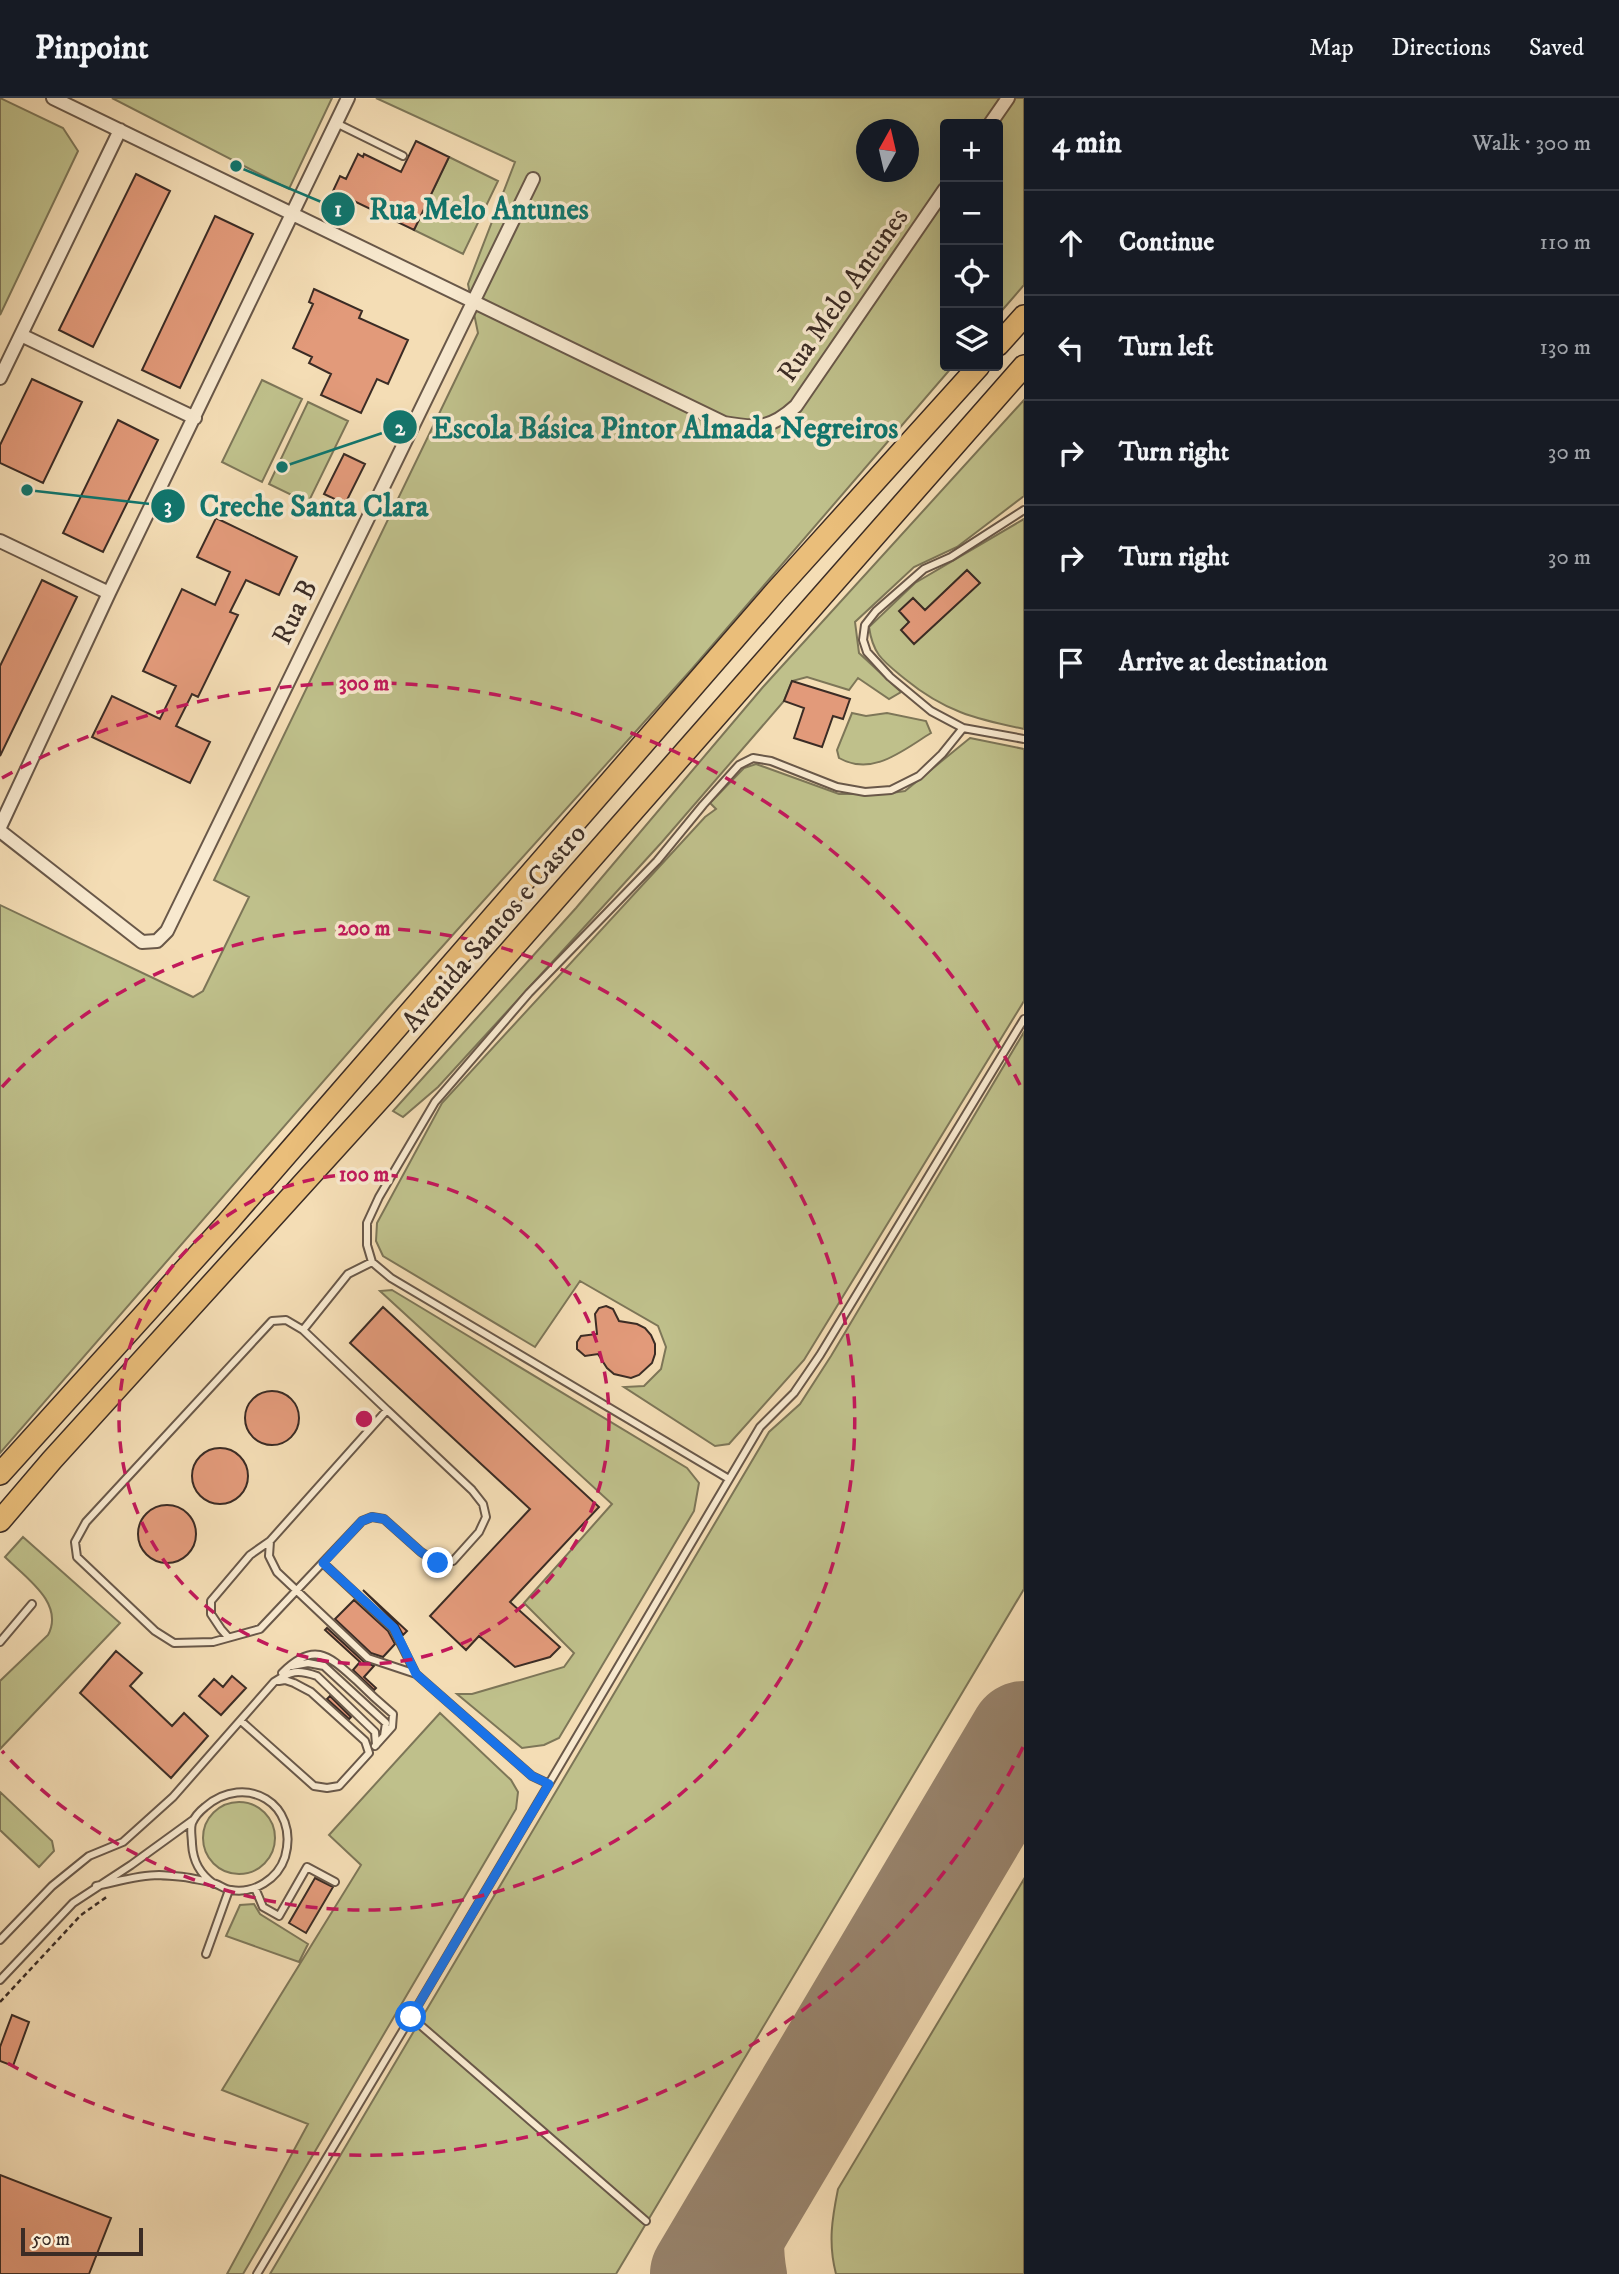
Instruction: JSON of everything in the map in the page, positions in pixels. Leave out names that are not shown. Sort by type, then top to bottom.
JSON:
[{"type":"main road","points":[[1003,339],[1024,316]]},
{"type":"main road","name":"Avenida Santos e Castro","points":[[0,1521],[70,1439],[388,1090],[1024,366]]},
{"type":"main road","name":"Avenida Santos e Castro","points":[[0,1474],[227,1223],[776,591],[974,371]]},
{"type":"street","name":"Rua Melo Antunes","points":[[53,98],[724,423],[748,427],[766,426],[783,418],[796,406],[940,196]]},
{"type":"street","points":[[0,829],[109,593],[348,98]]},
{"type":"street","points":[[993,119],[1008,98]]},
{"type":"street","points":[[0,378],[120,130]]},
{"type":"street","name":"Rua B","points":[[0,829],[142,942],[157,941],[167,931],[533,179]]},
{"type":"street","points":[[21,335],[195,418]]},
{"type":"street","points":[[0,541],[109,593]]},
{"type":"lane","points":[[336,123],[403,156]]},
{"type":"lane","points":[[1024,510],[951,558],[924,569],[876,611],[865,625],[863,639],[867,652],[890,677],[931,711],[963,728],[1024,739]]},
{"type":"lane","points":[[729,1479],[391,1278],[372,1262],[367,1245],[367,1223],[379,1197],[435,1102],[529,993],[657,861],[739,765],[753,758],[771,761],[837,786],[865,792],[891,790],[919,776],[963,728]]},
{"type":"lane","points":[[257,2274],[760,1427],[794,1393],[820,1355],[1024,1018]]},
{"type":"lane","points":[[303,1330],[348,1274],[372,1262]]},
{"type":"lane","points":[[286,1320],[303,1330],[387,1410],[472,1490],[483,1504],[486,1517],[480,1532],[453,1561],[438,1563],[421,1552],[384,1519],[372,1517],[362,1521],[260,1629],[213,1642],[174,1643],[155,1631],[77,1557],[75,1542],[86,1522],[272,1321],[286,1320]]},
{"type":"lane","points":[[228,1637],[211,1614],[211,1601],[250,1555],[270,1542],[387,1410]]},
{"type":"lane","points":[[270,1542],[269,1556],[277,1572],[368,1658],[416,1674],[532,1776],[549,1784]]},
{"type":"lane","points":[[323,1563],[394,1628],[416,1674]]},
{"type":"lane","points":[[0,1642],[32,1604]]},
{"type":"lane","points":[[0,1940],[52,1886],[89,1856],[123,1842],[173,1797],[274,1682],[303,1657],[318,1654],[332,1658],[393,1714],[392,1727],[369,1753],[339,1786],[327,1788],[314,1786],[241,1721]]},
{"type":"lane","points":[[290,1666],[308,1663],[324,1666],[386,1723],[384,1736]]},
{"type":"lane","points":[[274,1682],[290,1672],[305,1672],[317,1676],[375,1732],[376,1745]]},
{"type":"lane","points":[[274,1682],[285,1680],[311,1692],[365,1741],[369,1753]]},
{"type":"lane","points":[[0,1980],[73,1903],[96,1886],[131,1865],[193,1820],[216,1797],[236,1791],[253,1793],[266,1798],[282,1815],[288,1845],[282,1864],[272,1878],[255,1888],[229,1890],[187,1877],[156,1875],[96,1886]]},
{"type":"lane","points":[[193,1820],[192,1852],[203,1876],[214,1884]]},
{"type":"lane","points":[[255,1888],[263,1907],[279,1916],[307,1867],[335,1882]]},
{"type":"lane","points":[[206,1954],[229,1890]]},
{"type":"lane","points":[[411,2017],[646,2221]]},
{"type":"path","points":[[0,2002],[81,1915],[111,1894]]},
{"type":"green space","points":[[0,98],[63,128],[78,151],[0,315]]},
{"type":"green space","points":[[112,98],[332,98],[289,189]]},
{"type":"green space","points":[[376,98],[1024,98],[1024,285],[1003,309],[1003,119],[940,119],[940,371],[949,371],[691,670],[388,1007],[0,1453],[0,905],[193,997],[203,991],[249,897],[214,880],[478,333],[468,284],[515,162]]},
{"type":"green space","points":[[449,157],[498,181],[463,254],[414,230]]},
{"type":"green space","points":[[262,380],[302,399],[262,482],[222,462]]},
{"type":"green space","points":[[1024,400],[1024,496],[957,547],[914,567],[855,622],[859,653],[901,692],[889,699],[858,678],[849,690],[807,677],[792,681],[784,701],[662,842],[438,1087],[403,1117],[393,1111],[576,908],[763,687]]},
{"type":"green space","points":[[308,402],[348,421],[308,503],[269,484]]},
{"type":"green space","points":[[1024,519],[1024,729],[961,712],[919,690],[880,657],[869,627],[915,583]]},
{"type":"green space","points":[[852,713],[866,716],[887,713],[926,721],[931,733],[887,759],[876,763],[852,763],[839,758],[837,750]]},
{"type":"green space","points":[[970,738],[1024,749],[1024,1001],[804,1360],[729,1444],[715,1446],[624,1387],[644,1386],[661,1369],[666,1347],[658,1326],[580,1281],[535,1347],[383,1256],[376,1241],[377,1223],[442,1103],[705,817],[716,809],[710,803],[744,768],[756,764],[839,794],[884,794],[905,791]]},
{"type":"green space","points":[[1024,1032],[1024,1589],[616,2274],[270,2274],[769,1432],[800,1404],[831,1356]]},
{"type":"green space","points":[[392,1290],[687,1468],[699,1483],[694,1511],[559,1738],[544,1745],[522,1748],[457,1694],[472,1694],[564,1667],[574,1653],[524,1603],[612,1504],[380,1291]]},
{"type":"green space","points":[[23,1537],[120,1623],[0,1749],[0,1681],[48,1635],[52,1623],[51,1612],[40,1592],[5,1557]]},
{"type":"green space","points":[[440,1713],[511,1780],[518,1792],[516,1809],[243,2274],[227,2274],[308,2124],[222,2090],[361,1865],[329,1835]]},
{"type":"green space","points":[[0,1792],[52,1841],[54,1851],[39,1867],[0,1830]]},
{"type":"green space","points":[[239,1802],[259,1808],[269,1818],[275,1838],[269,1858],[259,1868],[239,1874],[219,1868],[209,1858],[203,1838],[209,1818],[219,1808]]},
{"type":"green space","points":[[1024,1879],[1024,2274],[836,2274],[832,2231],[838,2189]]},
{"type":"green space","points":[[254,1904],[260,1914],[308,1944],[299,1962],[226,1936],[240,1905]]},
{"type":"building","points":[[416,141],[449,157],[414,230],[333,191],[340,176],[346,179],[358,154],[363,157],[364,154],[401,172]]},
{"type":"building","points":[[136,174],[170,191],[93,347],[59,330]]},
{"type":"building","points":[[215,216],[253,234],[180,388],[142,370]]},
{"type":"building","points":[[314,289],[362,311],[359,318],[408,340],[388,384],[377,379],[361,413],[321,395],[331,374],[309,363],[312,357],[293,348],[313,304],[309,302]]},
{"type":"building","points":[[32,379],[82,402],[43,483],[0,463],[0,445]]},
{"type":"building","points":[[118,420],[158,440],[103,552],[63,533]]},
{"type":"building","points":[[344,454],[365,464],[345,504],[324,494]]},
{"type":"building","points":[[216,518],[297,557],[279,595],[246,580],[230,612],[238,615],[198,697],[192,694],[176,726],[210,742],[190,783],[92,737],[112,696],[160,719],[176,686],[143,671],[182,589],[215,605],[230,572],[197,557]]},
{"type":"building","points":[[967,570],[980,583],[914,644],[901,630],[909,622],[899,611],[913,598],[925,610]]},
{"type":"building","points":[[42,580],[77,597],[0,756],[0,666]]},
{"type":"building","points":[[792,681],[850,699],[843,719],[833,716],[822,747],[794,738],[804,708],[784,701]]},
{"type":"building","points":[[606,1306],[613,1309],[619,1321],[637,1324],[651,1335],[655,1354],[652,1363],[639,1375],[631,1378],[614,1374],[598,1354],[585,1356],[577,1349],[581,1336],[597,1334],[595,1314],[599,1308]]},
{"type":"building","points":[[383,1307],[599,1507],[510,1602],[560,1647],[550,1657],[515,1667],[479,1636],[466,1650],[430,1616],[530,1509],[350,1343]]},
{"type":"building","points":[[272,1391],[291,1399],[299,1418],[291,1437],[272,1445],[253,1437],[245,1418],[253,1399]]},
{"type":"building","points":[[215,1448],[225,1448],[240,1456],[246,1465],[246,1487],[240,1496],[225,1504],[215,1504],[197,1492],[192,1481],[192,1471],[204,1453]]},
{"type":"building","points":[[167,1505],[183,1510],[191,1518],[196,1534],[191,1550],[183,1558],[167,1563],[151,1558],[143,1550],[138,1534],[143,1518],[151,1510]]},
{"type":"building","points":[[363,1590],[407,1631],[403,1635],[397,1624]]},
{"type":"building","points":[[354,1600],[388,1631],[395,1644],[383,1657],[371,1653],[335,1619]]},
{"type":"building","points":[[327,1628],[364,1662],[374,1666],[364,1677],[376,1688],[374,1690],[353,1670],[360,1662],[325,1630]]},
{"type":"building","points":[[116,1651],[142,1673],[130,1686],[172,1726],[184,1713],[208,1736],[171,1778],[80,1693]]},
{"type":"building","points":[[232,1676],[246,1688],[221,1715],[199,1696],[214,1679],[223,1687]]},
{"type":"building","points":[[330,1696],[351,1717],[349,1719],[327,1699]]},
{"type":"building","points":[[315,1878],[333,1887],[306,1933],[289,1923]]},
{"type":"building","points":[[12,2015],[29,2022],[13,2066],[0,2061],[0,2047]]},
{"type":"building","points":[[0,2175],[111,2218],[89,2274],[0,2274]]},
{"type":"taxiway","points":[[765,2274],[762,2233],[769,2166]]},
{"type":"runway","points":[[705,2274],[1024,1736]]},
{"type":"place","name":"Rua Melo Antunes","points":[[236,166]]},
{"type":"place","name":"Escola Básica Pintor Almada Negreiros","points":[[282,467]]},
{"type":"place","name":"Creche Santa Clara","points":[[27,490]]},
{"type":"route","points":[[411,2017],[549,1784],[532,1776],[416,1674],[394,1628],[323,1563],[362,1521],[372,1517],[384,1519],[421,1552],[438,1563]]}]
